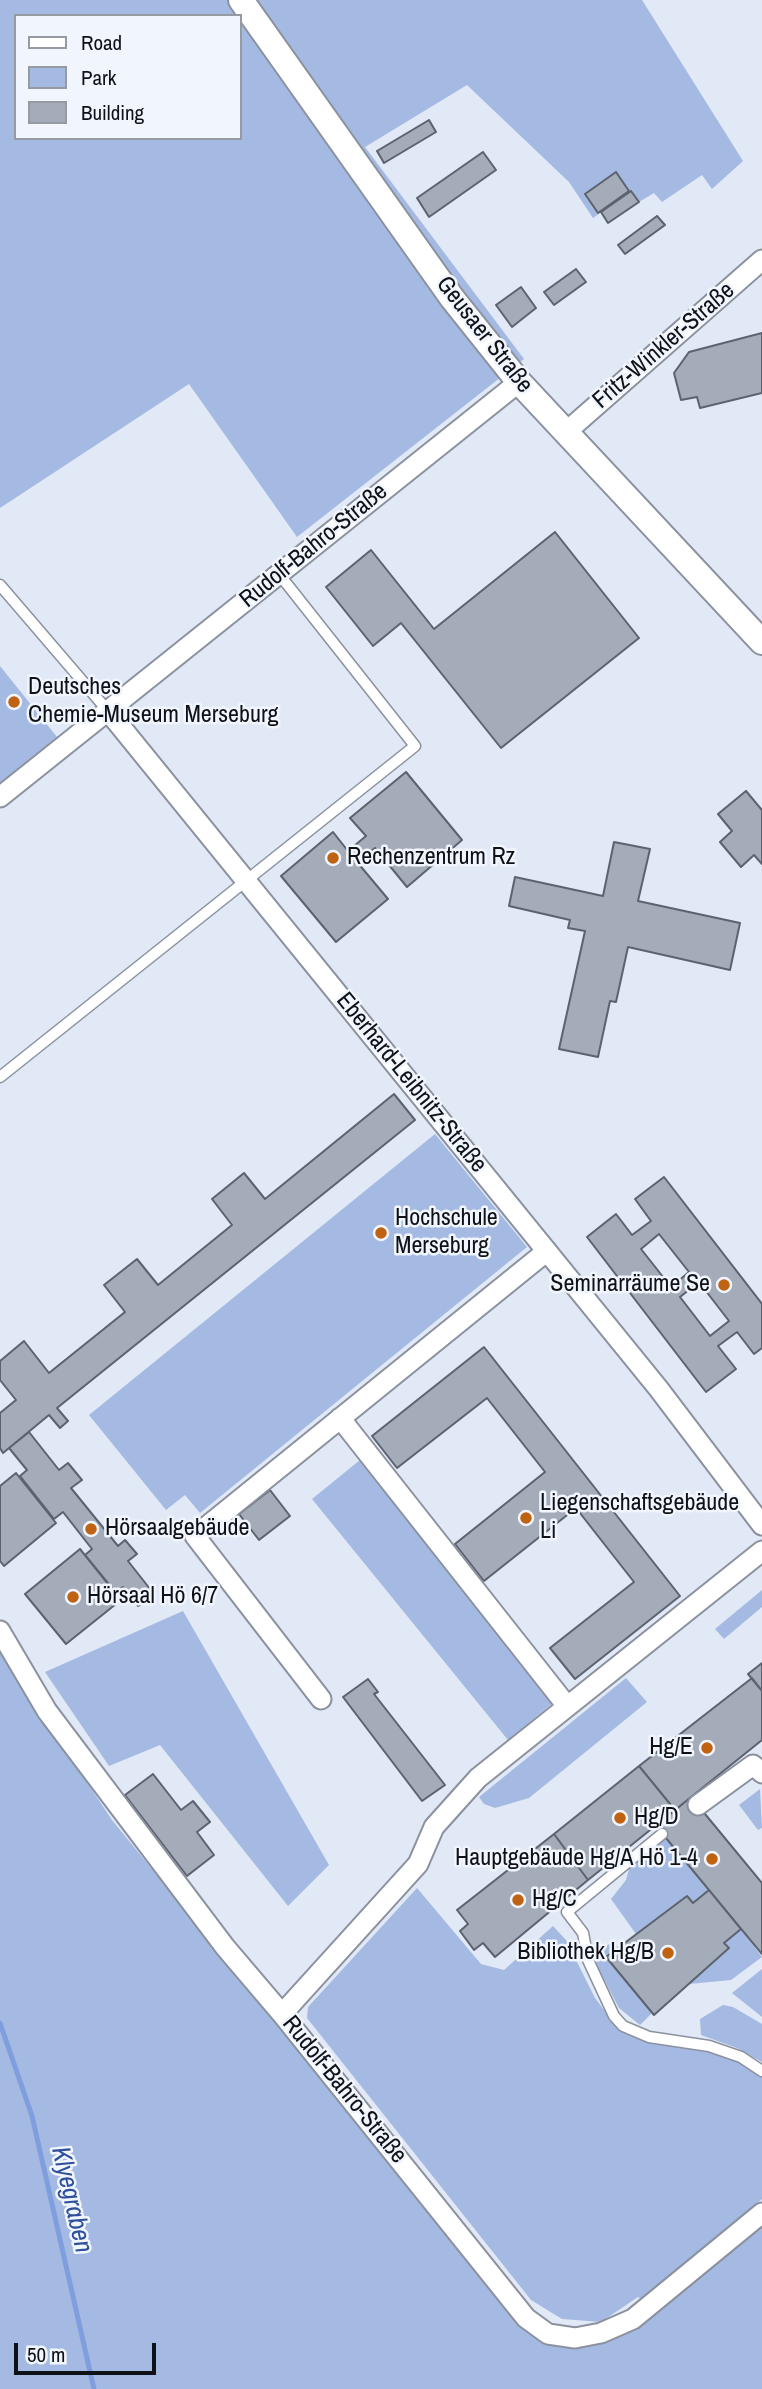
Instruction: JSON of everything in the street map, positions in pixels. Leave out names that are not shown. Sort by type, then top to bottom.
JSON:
[{"type":"street","name":"Geusaer Straße","points":[[241,0],[452,298],[519,382],[762,642]]},
{"type":"street","name":"Fritz-Winkler-Straße","points":[[565,433],[762,260]]},
{"type":"street","name":"Rudolf-Bahro-Straße","points":[[0,797],[519,382]]},
{"type":"street","name":"Eberhard-Leibnitz-Straße","points":[[108,711],[658,1388],[762,1525]]},
{"type":"street","points":[[321,1699],[195,1536],[547,1251]]},
{"type":"street","points":[[340,1418],[567,1706]]},
{"type":"street","points":[[282,2014],[418,1864],[434,1827],[478,1778],[762,1552]]},
{"type":"street","name":"Rudolf-Bahro-Straße","points":[[0,1631],[47,1712],[225,1947],[526,2318],[548,2334],[575,2338],[601,2333],[634,2319],[762,2213]]},
{"type":"street","points":[[698,1805],[753,1765],[762,1773]]},
{"type":"lane","points":[[0,1077],[415,746],[279,574]]},
{"type":"lane","points":[[0,585],[108,711]]},
{"type":"lane","points":[[662,1834],[566,1912],[583,1933],[587,1960],[614,2016],[623,2026],[649,2037],[709,2046],[741,2057],[762,2071]]},
{"type":"green space","points":[[0,0],[642,0],[743,161],[712,189],[702,175],[662,202],[654,193],[639,202],[631,191],[593,218],[569,182],[467,85],[365,147],[524,359],[297,537],[189,384],[0,508]]},
{"type":"green space","name":"Deutsches Chemie-Museum Merseburg","points":[[0,666],[57,737],[0,783]]},
{"type":"green space","points":[[435,1134],[527,1247],[200,1513],[185,1495],[166,1510],[89,1415]]},
{"type":"green space","points":[[360,1460],[555,1701],[508,1740],[312,1499]]},
{"type":"green space","points":[[762,1590],[762,1607],[724,1639],[715,1629]]},
{"type":"green space","points":[[183,1611],[329,1865],[288,1906],[160,1745],[109,1766],[45,1672]]},
{"type":"green space","points":[[0,1651],[112,1820],[526,2329],[578,2347],[762,2224],[762,2389],[0,2389]]},
{"type":"green space","points":[[626,1678],[647,1702],[529,1798],[495,1808],[484,1804],[479,1797]]},
{"type":"green space","points":[[760,1789],[762,1828],[758,1830],[739,1805]]},
{"type":"green space","points":[[664,1837],[709,1890],[693,1903],[687,1896],[636,1934],[611,1899],[626,1880],[631,1862]]},
{"type":"green space","points":[[417,1888],[481,1964],[504,1970],[553,1926],[566,1940],[595,1998],[620,2031],[643,2041],[705,2048],[738,2060],[762,2075],[762,2199],[649,2304],[638,2297],[601,2322],[562,2319],[531,2300],[307,2018],[308,2007]]},
{"type":"green space","points":[[741,1929],[762,1957],[731,1980],[689,1984],[728,1949],[724,1943]]},
{"type":"green space","points":[[614,1941],[652,2013],[640,2025],[619,2008],[596,1964],[598,1951]]},
{"type":"green space","points":[[762,1969],[762,2017],[732,1993]]},
{"type":"green space","points":[[723,2005],[733,2007],[762,2024],[762,2062],[737,2048],[701,2035],[700,2019]]},
{"type":"building","points":[[429,120],[436,132],[384,163],[377,151]]},
{"type":"building","points":[[483,152],[496,170],[429,217],[417,198]]},
{"type":"building","points":[[616,172],[629,191],[598,213],[585,194]]},
{"type":"building","points":[[631,191],[639,202],[608,223],[601,212]]},
{"type":"building","points":[[657,216],[665,225],[625,254],[618,245]]},
{"type":"building","points":[[576,269],[586,282],[554,305],[544,292]]},
{"type":"building","points":[[521,287],[536,308],[512,327],[496,305]]},
{"type":"building","points":[[762,333],[762,393],[700,408],[697,397],[681,400],[674,373],[689,352]]},
{"type":"building","points":[[555,532],[639,638],[501,748],[401,623],[373,646],[326,587],[371,550],[434,629]]},
{"type":"building","name":"Rechenzentrum Rz","points":[[406,772],[462,840],[407,887],[375,848],[370,852],[374,856],[368,861],[364,857],[357,862],[388,899],[336,942],[281,876],[333,832],[348,851],[366,836],[350,818]]},
{"type":"building","points":[[746,791],[762,810],[762,864],[754,855],[741,867],[720,842],[732,831],[718,814]]},
{"type":"building","points":[[614,842],[650,849],[638,901],[740,923],[730,970],[628,947],[616,1002],[610,1001],[598,1057],[559,1049],[585,931],[568,928],[570,920],[509,906],[515,877],[603,896]]},
{"type":"building","points":[[394,1094],[415,1120],[57,1408],[68,1421],[60,1428],[49,1415],[3,1453],[0,1448],[0,1413],[16,1400],[0,1380],[0,1361],[24,1341],[49,1373],[125,1312],[104,1285],[137,1259],[158,1285],[232,1225],[212,1199],[244,1173],[265,1199]]},
{"type":"building","name":"Seminarräume Se","points":[[664,1177],[762,1304],[762,1348],[754,1354],[737,1332],[718,1346],[736,1369],[706,1392],[587,1237],[616,1214],[632,1235],[651,1221],[635,1199]],"holes":[[[659,1234],[689,1272],[671,1287],[641,1249]],[[699,1282],[729,1321],[710,1336],[680,1297]]]},
{"type":"building","name":"Liegenschaftsgebäude Li","points":[[484,1347],[680,1596],[575,1679],[550,1648],[634,1582],[576,1508],[484,1581],[455,1544],[545,1472],[487,1398],[397,1468],[372,1436]]},
{"type":"building","name":"Hörsaalgebäude","points":[[29,1432],[59,1470],[68,1463],[82,1480],[71,1488],[118,1546],[125,1540],[137,1554],[128,1561],[154,1594],[138,1606],[123,1587],[116,1593],[85,1555],[92,1549],[63,1512],[54,1519],[20,1476],[27,1470],[9,1448]]},
{"type":"building","points":[[16,1473],[56,1523],[4,1566],[0,1561],[0,1486]]},
{"type":"building","points":[[270,1490],[290,1516],[259,1540],[239,1514]]},
{"type":"building","name":"Hörsaal Hö 6/7","points":[[80,1549],[121,1600],[66,1644],[25,1594]]},
{"type":"building","points":[[762,1663],[762,1691],[748,1674]]},
{"type":"building","name":"Hg/E","points":[[752,1678],[762,1691],[762,1740],[675,1810],[639,1766]]},
{"type":"building","points":[[368,1679],[378,1692],[374,1694],[445,1785],[422,1801],[343,1697]]},
{"type":"building","name":"Hg/D","points":[[639,1766],[675,1810],[588,1880],[554,1834]]},
{"type":"building","points":[[153,1774],[181,1810],[193,1801],[210,1822],[197,1832],[214,1855],[187,1876],[125,1795]]},
{"type":"building","name":"Hauptgebäude Hg/A Hö 1-4","points":[[691,1797],[762,1883],[762,1954],[656,1826]]},
{"type":"building","name":"Hg/C","points":[[554,1834],[588,1880],[495,1957],[483,1943],[474,1950],[460,1931],[468,1924],[457,1910]]},
{"type":"building","name":"Bibliothek Hg/B","points":[[709,1890],[741,1929],[724,1943],[729,1948],[654,2015],[606,1957],[687,1896],[693,1903]]},
{"type":"waterway","name":"Klyegraben","points":[[0,2023],[32,2116],[94,2389]]},
{"type":"place","name":"Deutsches Chemie-Museum Merseburg","points":[[14,702]]},
{"type":"place","name":"Rechenzentrum Rz","points":[[333,858]]},
{"type":"place","name":"Hochschule Merseburg","points":[[381,1233]]},
{"type":"place","name":"Seminarräume Se","points":[[724,1285]]},
{"type":"place","name":"Liegenschaftsgebäude Li","points":[[526,1518]]},
{"type":"place","name":"Hörsaalgebäude","points":[[91,1529]]},
{"type":"place","name":"Hörsaal Hö 6/7","points":[[73,1597]]},
{"type":"place","name":"Hg/E","points":[[707,1748]]},
{"type":"place","name":"Hg/D","points":[[620,1818]]},
{"type":"place","name":"Hauptgebäude Hg/A Hö 1-4","points":[[712,1859]]},
{"type":"place","name":"Hg/C","points":[[518,1900]]},
{"type":"place","name":"Bibliothek Hg/B","points":[[668,1953]]}]
